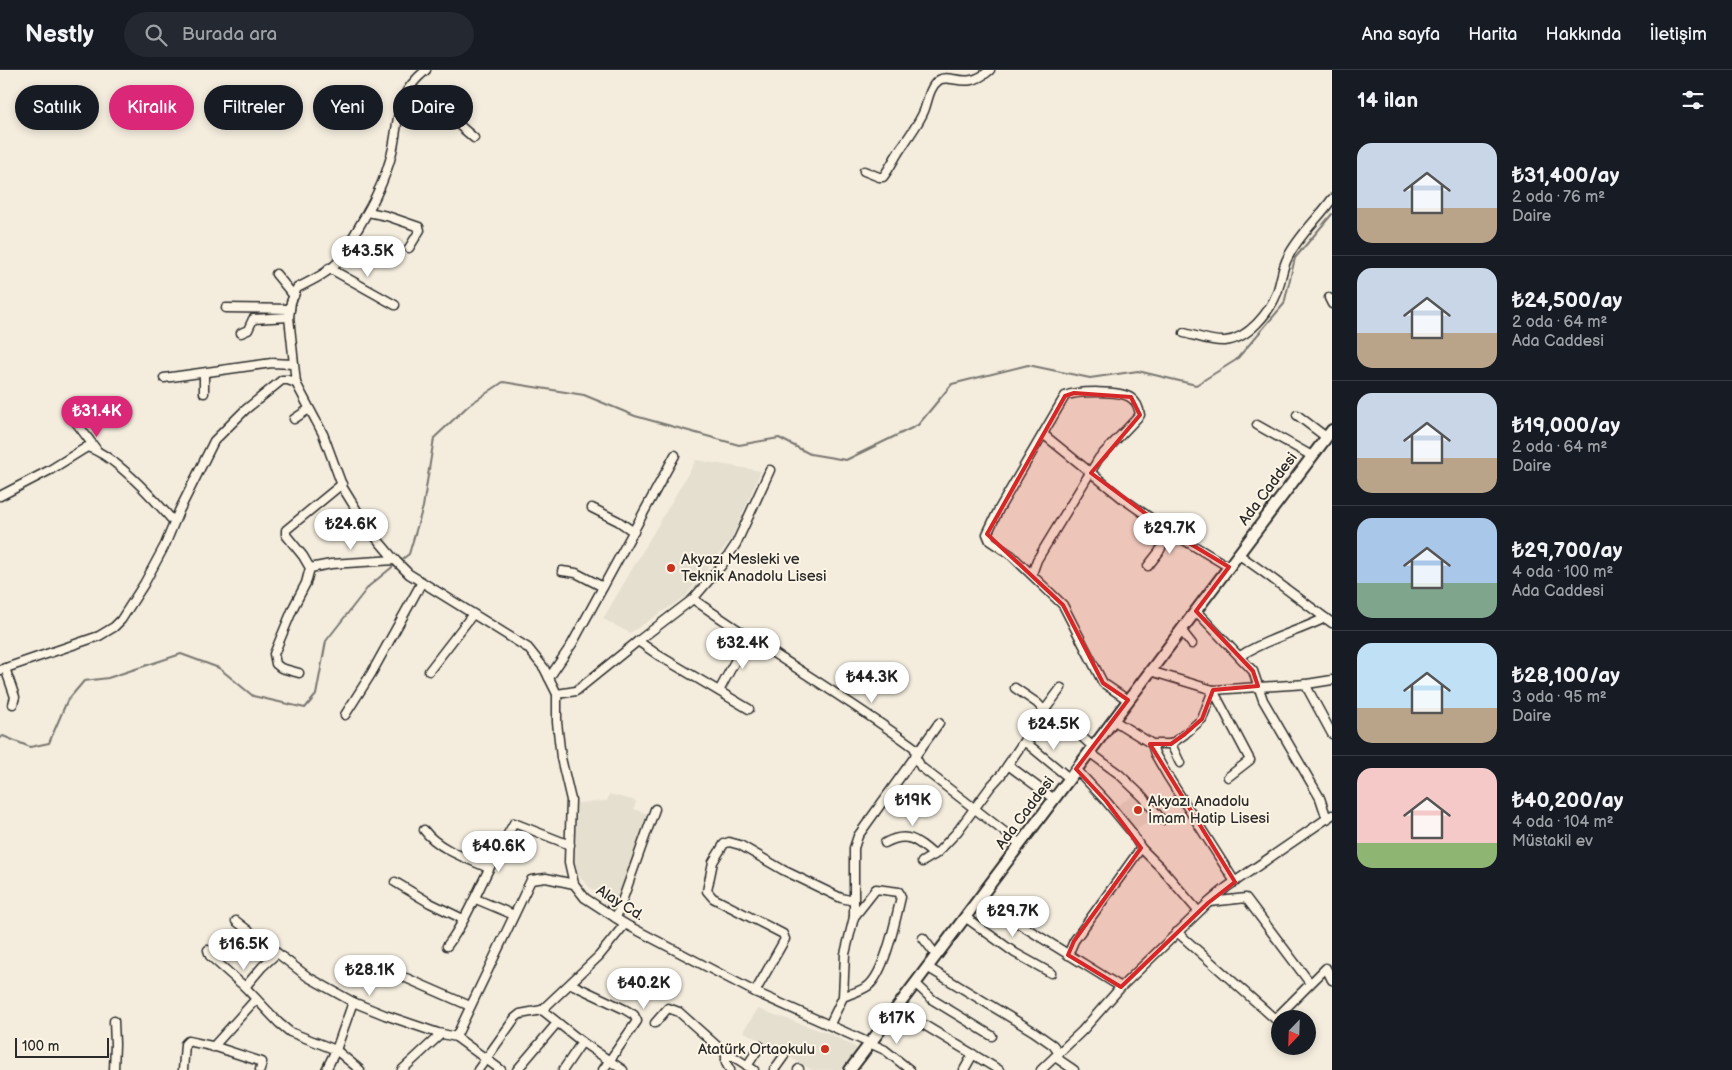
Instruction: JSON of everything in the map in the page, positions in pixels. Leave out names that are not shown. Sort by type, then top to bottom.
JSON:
[{"type":"main road","name":"Ada Caddesi","points":[[850,1070],[1329,433]]},
{"type":"street","points":[[411,85],[426,70]]},
{"type":"street","points":[[864,171],[878,177],[883,177],[919,122],[931,91],[939,80],[942,78],[964,82],[972,81],[990,70]]},
{"type":"street","points":[[289,313],[297,288],[339,261],[368,212],[385,175],[393,148],[395,130]]},
{"type":"street","points":[[465,130],[474,138]]},
{"type":"street","points":[[1184,333],[1210,340],[1226,341],[1241,336],[1252,328],[1268,311],[1277,292],[1287,259],[1296,243],[1332,199]]},
{"type":"street","points":[[368,212],[388,216],[418,227],[420,230],[409,248]]},
{"type":"street","points":[[329,268],[395,305]]},
{"type":"street","points":[[276,274],[294,296]]},
{"type":"street","points":[[1332,300],[1329,298],[1332,304]]},
{"type":"street","points":[[226,308],[289,313]]},
{"type":"street","points":[[241,333],[248,330],[253,319],[289,313]]},
{"type":"street","name":"Alay Cd.","points":[[289,313],[296,383],[323,434],[342,484],[367,527],[409,574],[528,648],[544,668],[557,694],[557,722],[561,758],[571,800],[569,862],[574,884],[585,898],[625,924],[754,992],[830,1024],[885,1050],[910,1070]]},
{"type":"street","points":[[164,378],[272,363],[293,364]]},
{"type":"street","points":[[204,373],[204,393]]},
{"type":"street","points":[[13,704],[15,696],[3,669],[99,636],[114,627],[126,614],[165,545],[174,522],[214,441],[245,410],[282,380],[296,383]]},
{"type":"street","points":[[1032,574],[1037,560],[1100,458],[1140,415],[1138,405],[1131,398],[1120,394],[1074,393],[1065,396],[999,509],[987,534],[990,541],[1011,555],[1063,605],[1103,683],[1128,700]]},
{"type":"street","points":[[294,419],[309,409]]},
{"type":"street","points":[[1298,415],[1329,433]]},
{"type":"street","points":[[75,421],[96,449],[151,496],[174,522]]},
{"type":"street","points":[[1257,425],[1312,456]]},
{"type":"street","points":[[1043,434],[1122,498],[1169,531],[1229,566]]},
{"type":"street","points":[[0,496],[50,470],[79,450],[87,447],[96,449]]},
{"type":"street","points":[[549,678],[572,644],[675,455]]},
{"type":"street","points":[[557,694],[576,691],[693,599],[722,565],[736,544],[770,470]]},
{"type":"street","points":[[299,673],[281,668],[276,664],[274,654],[306,583],[310,568],[286,535],[286,530],[342,484]]},
{"type":"street","points":[[592,508],[618,521],[634,532]]},
{"type":"street","points":[[1148,566],[1159,552],[1169,531]]},
{"type":"street","points":[[1238,554],[1332,623]]},
{"type":"street","points":[[310,568],[331,564],[394,559]]},
{"type":"street","points":[[562,571],[576,573],[603,587]]},
{"type":"street","points":[[345,715],[371,674],[422,582]]},
{"type":"street","points":[[693,599],[748,637],[889,728],[915,748],[921,767],[1020,844]]},
{"type":"street","points":[[1041,1070],[1082,1031],[1121,986],[1208,902],[1330,817],[1263,700],[1253,671],[1196,610]]},
{"type":"street","points":[[428,671],[473,614]]},
{"type":"street","points":[[1240,656],[1325,618]]},
{"type":"street","points":[[1181,630],[1192,644]]},
{"type":"street","points":[[719,691],[748,637]]},
{"type":"street","points":[[638,641],[749,709]]},
{"type":"street","points":[[1150,671],[1213,690],[1305,684],[1332,680]]},
{"type":"street","points":[[1305,684],[1332,734]]},
{"type":"street","points":[[1015,688],[1037,703],[1054,721],[1080,736],[1091,749],[1143,797],[1162,820]]},
{"type":"street","points":[[922,862],[934,855],[957,832],[1008,765],[1036,719],[1061,688]]},
{"type":"street","points":[[1113,720],[1152,744],[1171,744],[1202,719],[1213,690]]},
{"type":"street","points":[[1213,690],[1250,760],[1228,777]]},
{"type":"street","points":[[830,1024],[843,997],[845,954],[854,917],[854,848],[858,836],[939,723]]},
{"type":"street","points":[[1024,741],[1069,778]]},
{"type":"street","points":[[1152,744],[1155,754],[1167,775],[1235,882]]},
{"type":"street","points":[[1171,744],[1180,763]]},
{"type":"street","points":[[1008,765],[1054,799]]},
{"type":"street","points":[[1076,769],[1130,830],[1141,848],[1198,911]]},
{"type":"street","points":[[616,918],[654,809]]},
{"type":"street","points":[[447,946],[458,932],[463,919],[476,899],[489,868],[514,823],[570,845]]},
{"type":"street","points":[[424,830],[430,839],[440,846],[489,868]]},
{"type":"street","points":[[886,843],[902,836],[911,838],[934,855]]},
{"type":"street","points":[[754,992],[785,939],[783,934],[713,898],[707,891],[713,862],[724,844],[729,842],[740,845],[783,870],[841,898],[854,901]]},
{"type":"street","points":[[1068,955],[1074,941],[1141,848]]},
{"type":"street","points":[[456,1037],[531,880],[546,878],[574,884]]},
{"type":"street","points":[[395,882],[430,903],[463,919]]},
{"type":"street","points":[[843,997],[866,988],[877,974],[890,940],[901,898],[900,892],[876,889],[854,917]]},
{"type":"street","points":[[980,896],[1000,912],[1121,986]]},
{"type":"street","points":[[1208,902],[1246,898],[1310,983]]},
{"type":"street","points":[[476,899],[514,915]]},
{"type":"street","points":[[965,916],[1015,953],[1052,973]]},
{"type":"street","points":[[236,920],[308,977],[353,1002],[384,1015],[456,1037],[501,1070]]},
{"type":"street","points":[[478,1070],[515,1018],[520,1014],[542,1010],[599,956],[625,924]]},
{"type":"street","points":[[1177,932],[1276,1019],[1326,968],[1332,980]]},
{"type":"street","points":[[923,938],[936,955]]},
{"type":"street","points":[[208,950],[210,956],[245,987],[290,1032],[336,1050],[360,1070]]},
{"type":"street","points":[[245,987],[277,953]]},
{"type":"street","points":[[928,967],[1054,1044],[1057,1055],[1074,1070]]},
{"type":"street","points":[[406,978],[470,1006]]},
{"type":"street","points":[[915,983],[933,1000],[992,1036]]},
{"type":"street","points":[[571,984],[634,1015],[637,1021],[603,1070]]},
{"type":"street","points":[[213,1047],[256,999]]},
{"type":"street","points":[[326,1070],[336,1050],[353,1002]]},
{"type":"street","points":[[655,1023],[668,1008],[679,1012],[726,1054],[751,1068],[760,1046]]},
{"type":"street","points":[[896,1008],[999,1070]]},
{"type":"street","points":[[542,1010],[582,1042],[623,1070]]},
{"type":"street","points":[[114,1021],[114,1070]]},
{"type":"street","points":[[517,1070],[558,1024]]},
{"type":"street","points":[[402,1070],[442,1034]]},
{"type":"street","points":[[183,1070],[185,1044],[188,1041],[262,1062],[260,1070]]},
{"type":"street","points":[[563,1070],[582,1042]]},
{"type":"street","points":[[726,1054],[726,1063],[730,1070]]},
{"type":"street","points":[[964,1070],[973,1054]]},
{"type":"street","points":[[774,1070],[784,1056]]},
{"type":"highlighted area","points":[[1074,393],[1131,397],[1140,415],[1091,473],[1169,531],[1229,567],[1196,611],[1253,671],[1258,686],[1213,690],[1202,719],[1185,734],[1171,744],[1150,744],[1235,882],[1208,903],[1121,987],[1068,955],[1074,941],[1141,848],[1106,801],[1076,769],[1128,700],[1103,683],[1063,605],[987,534],[1065,396]]},
{"type":"shaded area","name":"Akyazı Mesleki ve Teknik Anadolu Lisesi","points":[[696,460],[761,471],[732,538],[685,597],[630,633],[603,619]]},
{"type":"shaded area","name":"Akyazı Anadolu İmam Hatip Lisesi","points":[[1144,789],[1163,812],[1133,832],[1113,808]]},
{"type":"shaded area","points":[[609,794],[636,801],[634,809],[650,815],[617,901],[591,889],[575,872],[577,803],[607,801]]},
{"type":"shaded area","points":[[758,1009],[833,1035],[855,1047],[858,1051],[856,1056],[845,1070],[812,1070],[743,1031]]},
{"type":"waterway","points":[[400,561],[409,554],[423,507],[434,438],[469,405],[503,382],[584,395],[635,416],[739,445],[779,438],[810,454],[846,460],[918,425],[952,384],[1028,365],[1090,378],[1138,371],[1196,385],[1236,360],[1284,304],[1295,258],[1332,214]]},
{"type":"waterway","points":[[0,738],[3,736],[30,747],[49,743],[67,701],[84,681],[108,678],[181,654],[219,668],[253,696],[305,708],[316,695],[326,641],[369,586],[396,564]]},
{"type":"place","name":"Akyazı Mesleki ve Teknik Anadolu Lisesi","points":[[671,568]]},
{"type":"place","name":"Akyazı Anadolu İmam Hatip Lisesi","points":[[1138,810]]},
{"type":"place","name":"Atatürk Ortaokulu","points":[[825,1049]]}]
